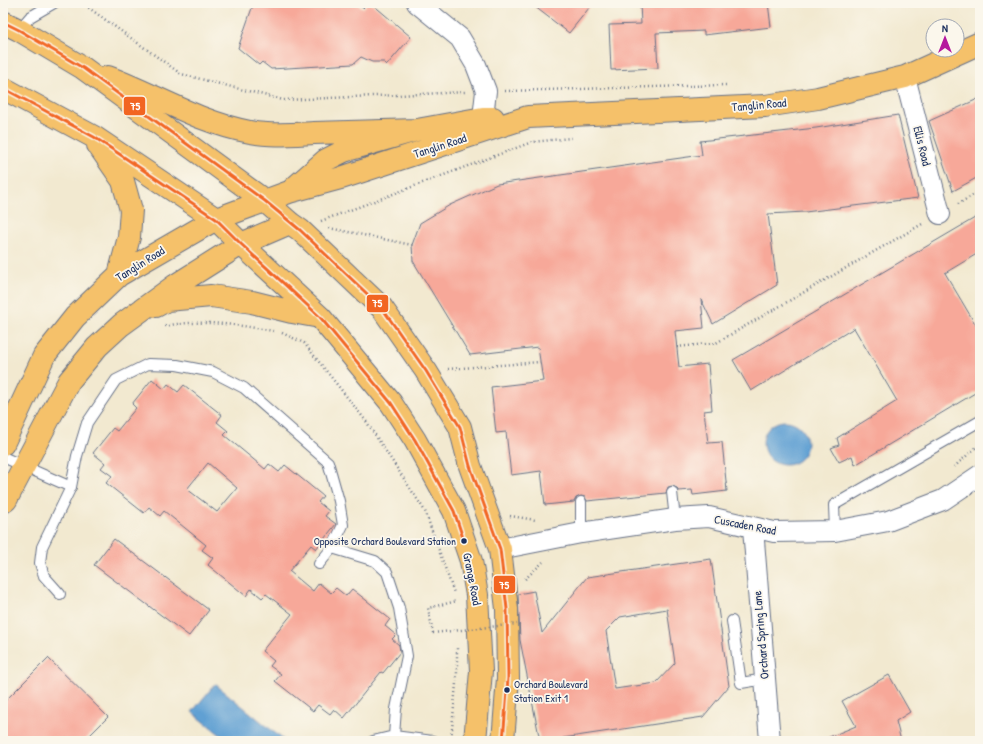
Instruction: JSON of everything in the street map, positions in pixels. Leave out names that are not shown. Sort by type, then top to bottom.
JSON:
[{"type":"main road","points":[[11,26],[83,68],[265,201],[300,230],[382,308],[426,371],[460,427],[470,466],[500,549],[507,609],[508,678],[503,741]]},
{"type":"main road","name":"Tanglin Road","points":[[3,444],[44,356],[75,317],[119,275],[216,219],[289,192],[341,178],[528,117],[765,106],[818,98],[905,77],[980,43]]},
{"type":"main road","points":[[83,68],[134,87],[214,123],[251,133],[279,134],[417,130]]},
{"type":"main road","name":"Grange Road","points":[[3,88],[94,137],[216,219],[320,317],[391,403],[415,440],[454,511],[471,561],[478,595],[481,671],[475,741]]},
{"type":"main road","points":[[289,192],[326,160],[344,151],[417,130],[483,118],[528,117]]},
{"type":"main road","points":[[94,137],[123,181],[130,210],[129,237],[119,275]]},
{"type":"main road","points":[[3,502],[6,500],[69,381],[97,347],[121,325],[176,285],[241,244],[290,223]]},
{"type":"main road","points":[[121,325],[167,300],[211,296],[252,302],[320,317]]},
{"type":"street","points":[[417,3],[460,38],[476,65],[486,91],[483,118]]},
{"type":"street","name":"Ellis Road","points":[[905,77],[940,214]]},
{"type":"street","name":"Cuscaden Road","points":[[500,549],[581,533],[675,519],[709,518],[774,532],[835,531],[888,521],[943,500],[980,475]]},
{"type":"street","name":"Orchard Spring Lane","points":[[753,528],[770,741]]},
{"type":"lane","points":[[11,26],[54,3]]},
{"type":"lane","points":[[60,594],[44,576],[40,563],[42,547],[71,487],[77,456],[87,423],[116,380],[148,364],[177,365],[213,372],[244,388],[328,462],[339,501],[343,525],[332,548],[319,564]]},
{"type":"lane","points":[[835,531],[834,505],[980,421]]},
{"type":"lane","points":[[3,458],[71,487]]},
{"type":"lane","points":[[672,492],[675,519]]},
{"type":"lane","points":[[581,502],[581,533]]},
{"type":"lane","points":[[332,548],[375,561],[387,572],[390,579],[399,608],[407,656],[396,709],[394,736]]},
{"type":"lane","points":[[732,621],[741,683],[765,679]]},
{"type":"lane","points":[[373,741],[394,736],[432,741]]},
{"type":"path","points":[[319,221],[532,142],[571,138]]},
{"type":"path","points":[[677,347],[716,343],[980,191]]},
{"type":"path","points":[[327,227],[412,245]]},
{"type":"path","points":[[426,371],[540,362]]},
{"type":"path","points":[[952,468],[980,444]]},
{"type":"path","points":[[478,595],[428,608],[433,633],[517,624]]},
{"type":"path","points":[[457,601],[457,609]]},
{"type":"path","points":[[457,624],[457,632]]},
{"type":"path","points":[[451,741],[457,672],[457,640]]},
{"type":"water","points":[[781,421],[789,421],[794,422],[801,427],[806,434],[806,452],[801,459],[794,464],[781,465],[773,462],[766,455],[763,447],[763,439],[766,431],[773,424]]},
{"type":"water","points":[[215,684],[285,741],[228,741],[192,712]]},
{"type":"building","points":[[256,3],[355,3],[363,8],[368,3],[371,3],[411,37],[387,65],[384,62],[372,62],[361,57],[353,64],[271,69],[262,62],[259,65],[238,48],[252,8]]},
{"type":"building","points":[[530,3],[593,3],[569,33]]},
{"type":"building","points":[[640,3],[768,3],[771,27],[704,35],[704,31],[656,33],[658,68],[611,70],[609,25],[641,24]]},
{"type":"building","points":[[980,98],[980,176],[953,191],[929,121]]},
{"type":"building","points":[[898,115],[918,198],[805,212],[768,214],[777,285],[713,324],[701,299],[704,328],[675,331],[679,367],[708,364],[712,410],[704,411],[708,443],[722,442],[727,491],[693,495],[692,490],[678,491],[677,488],[672,486],[668,487],[666,493],[587,501],[585,497],[581,496],[576,498],[574,502],[545,505],[541,471],[511,475],[506,432],[496,433],[491,387],[543,381],[538,347],[470,355],[413,261],[412,245],[420,223],[450,205],[497,184],[702,155],[700,141],[816,128]]},
{"type":"building","points":[[980,215],[980,252],[945,273],[980,332],[980,390],[855,465],[852,456],[839,462],[831,448],[839,445],[837,438],[897,401],[854,328],[751,391],[733,360]]},
{"type":"building","points":[[152,379],[164,389],[168,384],[178,392],[184,385],[222,415],[217,422],[228,431],[224,435],[265,469],[269,464],[279,472],[285,465],[323,496],[318,502],[329,511],[325,516],[336,524],[316,549],[311,545],[289,571],[313,591],[319,583],[331,593],[336,588],[346,596],[352,589],[390,619],[385,626],[396,635],[392,639],[399,645],[400,652],[383,673],[381,672],[344,718],[334,709],[330,714],[318,705],[313,711],[275,681],[281,674],[270,666],[274,661],[262,651],[292,614],[266,594],[262,598],[251,589],[246,596],[208,565],[213,558],[202,550],[206,545],[164,511],[160,516],[149,507],[144,513],[106,483],[112,476],[101,468],[105,463],[93,453],[113,428],[117,431],[136,408],[132,404]],"holes":[[[208,463],[237,488],[217,512],[187,489]]]},
{"type":"building","points":[[114,539],[209,610],[189,636],[94,565]]},
{"type":"building","points":[[711,559],[729,686],[703,717],[563,738],[564,741],[540,741],[520,640],[518,594],[534,591],[542,633],[587,577]],"holes":[[[667,609],[675,663],[656,683],[615,689],[606,631],[620,617]]]},
{"type":"building","points":[[48,658],[108,717],[84,741],[3,741],[3,703]]},
{"type":"building","points":[[889,675],[910,712],[896,721],[901,741],[822,741],[856,726],[842,701]]},
{"type":"transit line","name":"75","points":[[3,22],[83,68],[265,201],[300,230],[382,308],[426,371],[460,427],[470,466],[500,549],[507,609],[508,678],[503,741]]},
{"type":"transit line","name":"75","points":[[3,88],[94,137],[216,219],[320,317],[391,403],[415,440],[454,511],[464,541]]},
{"type":"place","name":"Opposite Orchard Boulevard Station","points":[[464,541]]},
{"type":"place","name":"Orchard Boulevard Station Exit 1","points":[[507,690]]}]
